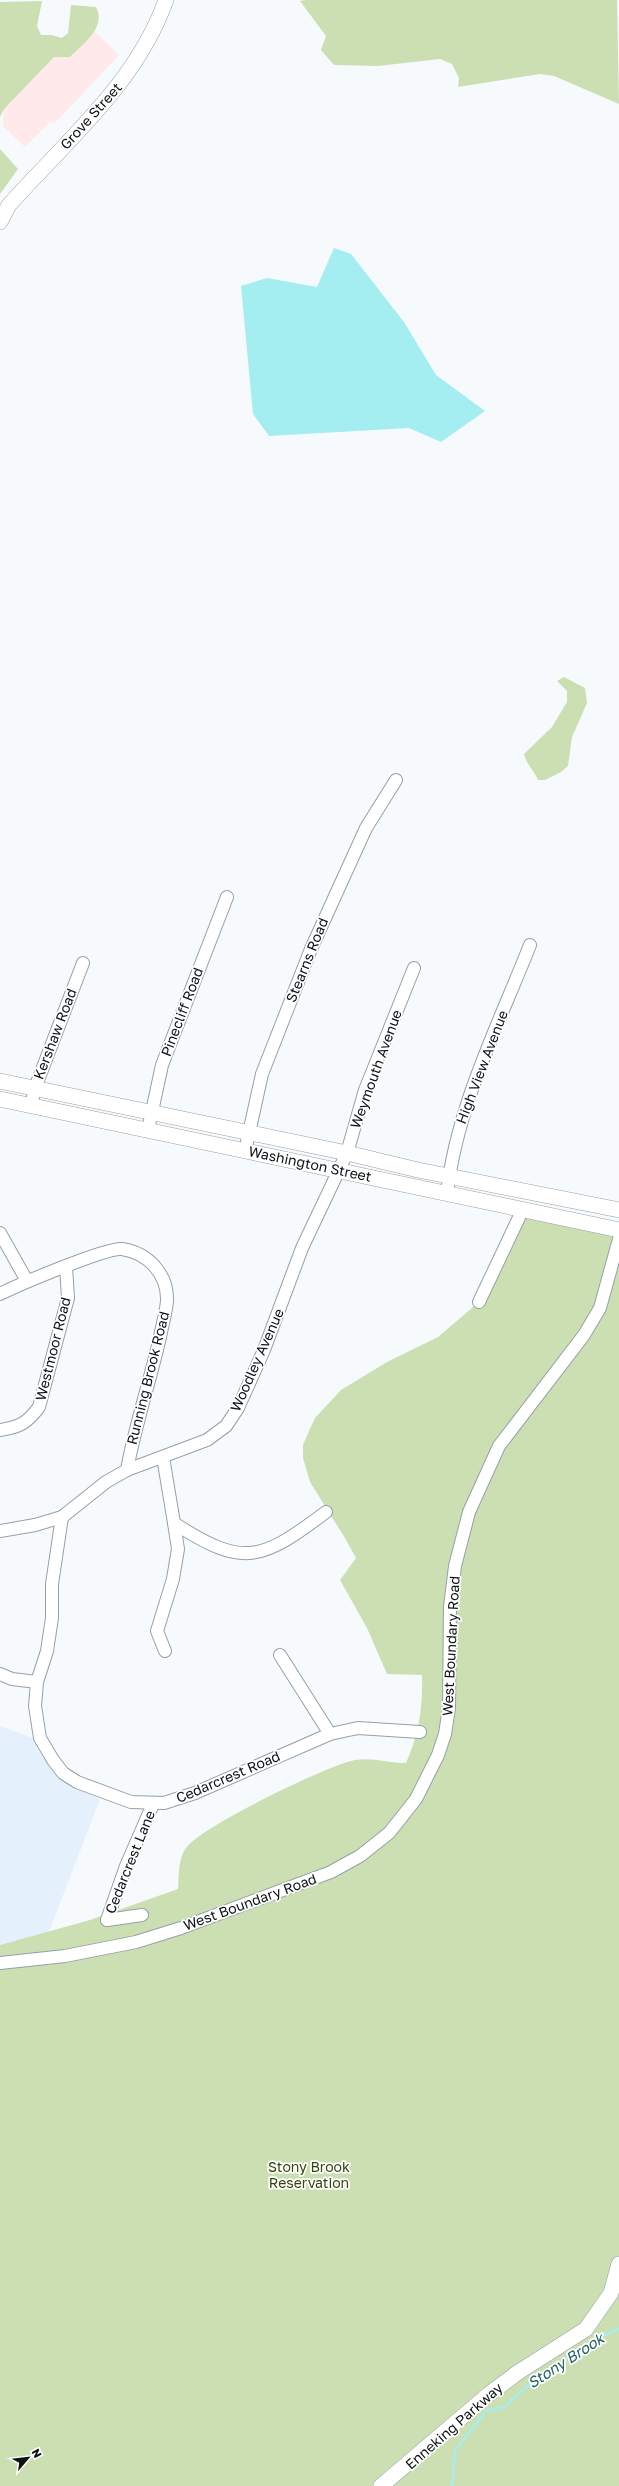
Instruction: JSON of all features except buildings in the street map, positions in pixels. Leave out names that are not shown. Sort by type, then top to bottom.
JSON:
[{"type":"main road","name":"Grove Street","points":[[0,222],[5,203],[119,86],[148,41],[166,0]]},
{"type":"main road","name":"Washington Street","points":[[0,1081],[152,1112],[210,1126],[249,1132],[449,1177],[619,1210]]},
{"type":"main road","name":"Washington Street","points":[[0,1099],[245,1151],[338,1169],[619,1230]]},
{"type":"main road","name":"Enneking Parkway","points":[[381,2486],[489,2394],[517,2373],[586,2329],[611,2293],[619,2264]]},
{"type":"street","name":"Stearns Road","points":[[245,1151],[262,1074],[311,949],[366,828],[396,780]]},
{"type":"street","name":"Pinecliff Road","points":[[148,1130],[162,1065],[227,898]]},
{"type":"street","name":"High View Avenue","points":[[447,1193],[458,1131],[530,946]]},
{"type":"street","name":"Kershaw Road","points":[[30,1106],[35,1088],[83,964]]},
{"type":"street","name":"Weymouth Avenue","points":[[338,1169],[347,1153],[365,1090],[414,968]]},
{"type":"street","name":"Woodley Avenue","points":[[0,1531],[35,1525],[62,1517],[106,1482],[127,1470],[207,1440],[226,1426],[238,1408],[264,1350],[302,1248],[338,1169]]},
{"type":"street","points":[[479,1302],[523,1210]]},
{"type":"street","points":[[0,1233],[27,1281]]},
{"type":"street","name":"West Boundary Road","points":[[0,1963],[87,1952],[136,1942],[181,1928],[331,1872],[360,1856],[389,1833],[416,1799],[438,1755],[445,1734],[449,1708],[450,1607],[455,1566],[469,1512],[499,1446],[584,1335],[600,1308],[619,1239]]},
{"type":"street","name":"Running Brook Road","points":[[0,1294],[27,1281],[121,1249],[142,1256],[159,1270],[165,1283],[167,1302],[154,1367],[134,1434],[127,1470]]},
{"type":"street","name":"Westmoor Road","points":[[0,1430],[15,1427],[28,1421],[39,1406],[68,1298],[66,1267]]},
{"type":"street","points":[[163,1457],[178,1549],[174,1572],[157,1631],[165,1652]]},
{"type":"street","points":[[174,1523],[202,1541],[229,1552],[252,1553],[276,1546],[326,1512]]},
{"type":"street","name":"Cedarcrest Road","points":[[62,1517],[52,1584],[47,1651],[37,1682],[35,1706],[40,1738],[53,1760],[63,1773],[77,1782],[131,1802],[153,1804],[164,1803],[195,1793],[330,1734],[358,1728],[420,1732]]},
{"type":"street","points":[[280,1655],[330,1734]]},
{"type":"street","points":[[0,1674],[12,1679],[37,1682]]},
{"type":"street","name":"Cedarcrest Lane","points":[[142,1915],[107,1920],[126,1866],[153,1804]]},
{"type":"shaded area","points":[[94,31],[119,55],[55,123],[50,122],[25,147],[3,126],[4,109],[54,57],[70,57]]},
{"type":"shaded area","points":[[0,1726],[33,1738],[38,1751],[55,1772],[75,1788],[100,1799],[49,1932],[0,1945]]},
{"type":"green space","points":[[617,0],[619,104],[554,76],[540,74],[458,87],[459,78],[452,64],[440,59],[378,66],[334,65],[321,50],[326,36],[300,1]]},
{"type":"green space","points":[[42,1],[37,26],[41,35],[51,35],[62,38],[68,33],[71,5],[96,7],[99,14],[96,28],[87,41],[70,57],[54,57],[4,109],[0,117],[0,2]]},
{"type":"green space","points":[[0,149],[18,169],[0,194]]},
{"type":"green space","points":[[564,677],[585,688],[587,703],[572,737],[568,766],[561,772],[545,780],[538,780],[526,761],[524,754],[552,727],[567,702],[567,691],[557,681]]},
{"type":"green space","name":"Stony Brook Reservation","points":[[523,1210],[619,1235],[619,2486],[0,2486],[0,1945],[90,1920],[178,1889],[179,1867],[183,1852],[196,1838],[239,1812],[319,1773],[341,1764],[361,1759],[406,1763],[417,1731],[421,1709],[422,1675],[387,1674],[367,1628],[340,1580],[356,1558],[310,1482],[303,1458],[303,1445],[315,1418],[341,1390],[387,1362],[438,1337],[479,1302]]},
{"type":"water","points":[[334,248],[351,254],[404,322],[436,375],[485,411],[441,442],[409,428],[269,436],[253,414],[241,286],[267,278],[317,287]]},
{"type":"waterway","name":"Stony Brook","points":[[452,2486],[455,2451],[486,2411],[504,2407],[536,2379],[600,2337],[619,2329]]}]
